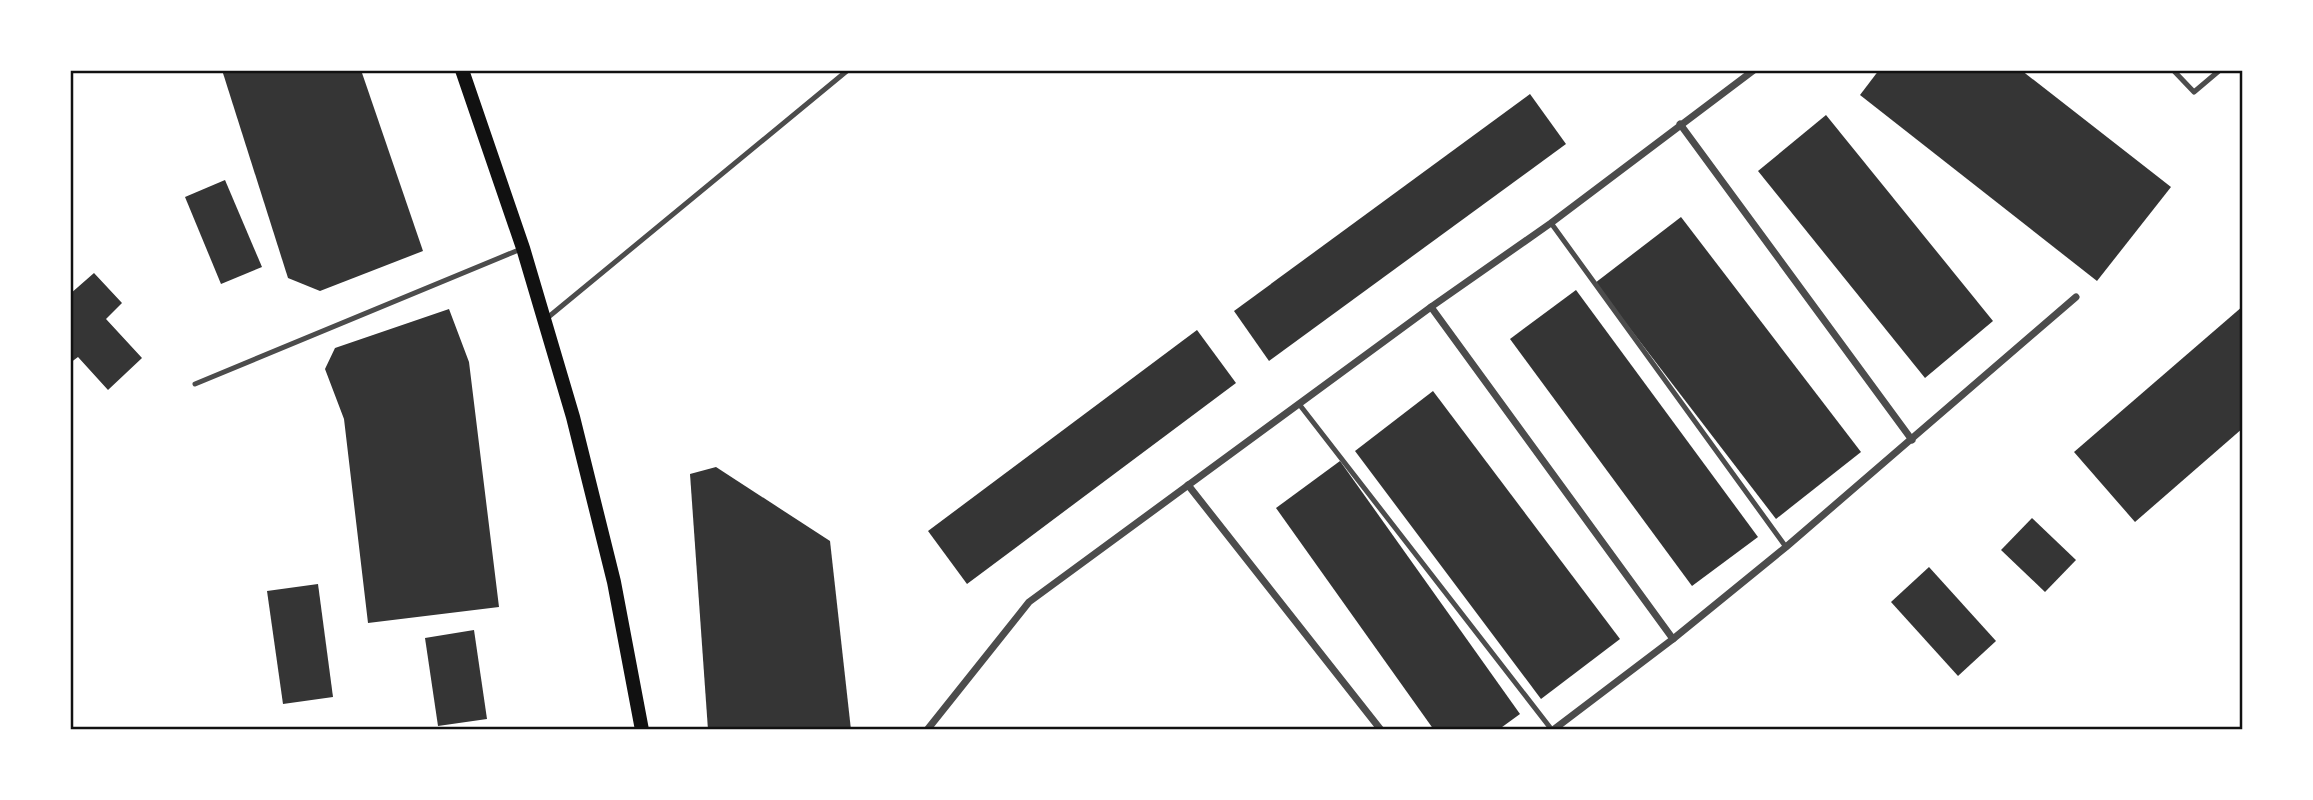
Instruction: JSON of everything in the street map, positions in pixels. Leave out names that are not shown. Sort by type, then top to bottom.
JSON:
[{"type":"main road","points":[[462,70],[546,319],[573,417],[614,582],[642,730]]},
{"type":"street","points":[[927,730],[1029,603],[1431,307],[1551,223],[1754,70]]},
{"type":"street","points":[[1680,124],[1912,440]]},
{"type":"street","points":[[1553,730],[1673,639],[1786,547],[2076,297]]},
{"type":"street","points":[[1431,307],[1673,639]]},
{"type":"street","points":[[1188,485],[1381,730]]},
{"type":"lane","points":[[546,319],[848,70]]},
{"type":"lane","points":[[2173,70],[2194,92],[2220,70]]},
{"type":"lane","points":[[1551,223],[1786,547]]},
{"type":"lane","points":[[195,384],[523,248]]},
{"type":"lane","points":[[1299,404],[1553,730]]},
{"type":"building","points":[[222,70],[361,70],[423,251],[320,291],[288,278]]},
{"type":"building","points":[[1879,70],[2021,70],[2171,187],[2097,281],[1860,95]]},
{"type":"building","points":[[1530,94],[1566,144],[1269,361],[1234,311]]},
{"type":"building","points":[[1826,115],[1993,321],[1925,378],[1758,171]]},
{"type":"building","points":[[225,180],[262,267],[221,284],[185,197]]},
{"type":"building","points":[[1681,217],[1861,452],[1776,519],[1595,283]]},
{"type":"building","points":[[94,273],[122,303],[106,319],[142,358],[108,390],[78,357],[70,363],[70,294]]},
{"type":"building","points":[[1576,290],[1758,537],[1692,586],[1510,339]]},
{"type":"building","points":[[2243,306],[2243,428],[2135,522],[2074,452]]},
{"type":"building","points":[[449,309],[469,362],[499,607],[368,623],[344,419],[325,369],[335,348]]},
{"type":"building","points":[[1197,330],[1236,383],[967,584],[928,531]]},
{"type":"building","points":[[1433,391],[1620,639],[1541,699],[1355,451]]},
{"type":"building","points":[[1340,461],[1520,714],[1498,730],[1434,730],[1276,508]]},
{"type":"building","points":[[716,467],[830,541],[851,730],[708,730],[690,474]]},
{"type":"building","points":[[2032,518],[2076,560],[2045,592],[2001,550]]},
{"type":"building","points":[[1929,567],[1996,641],[1958,676],[1891,602]]},
{"type":"building","points":[[318,584],[333,697],[283,704],[267,591]]},
{"type":"building","points":[[474,630],[487,719],[438,726],[425,638]]}]
